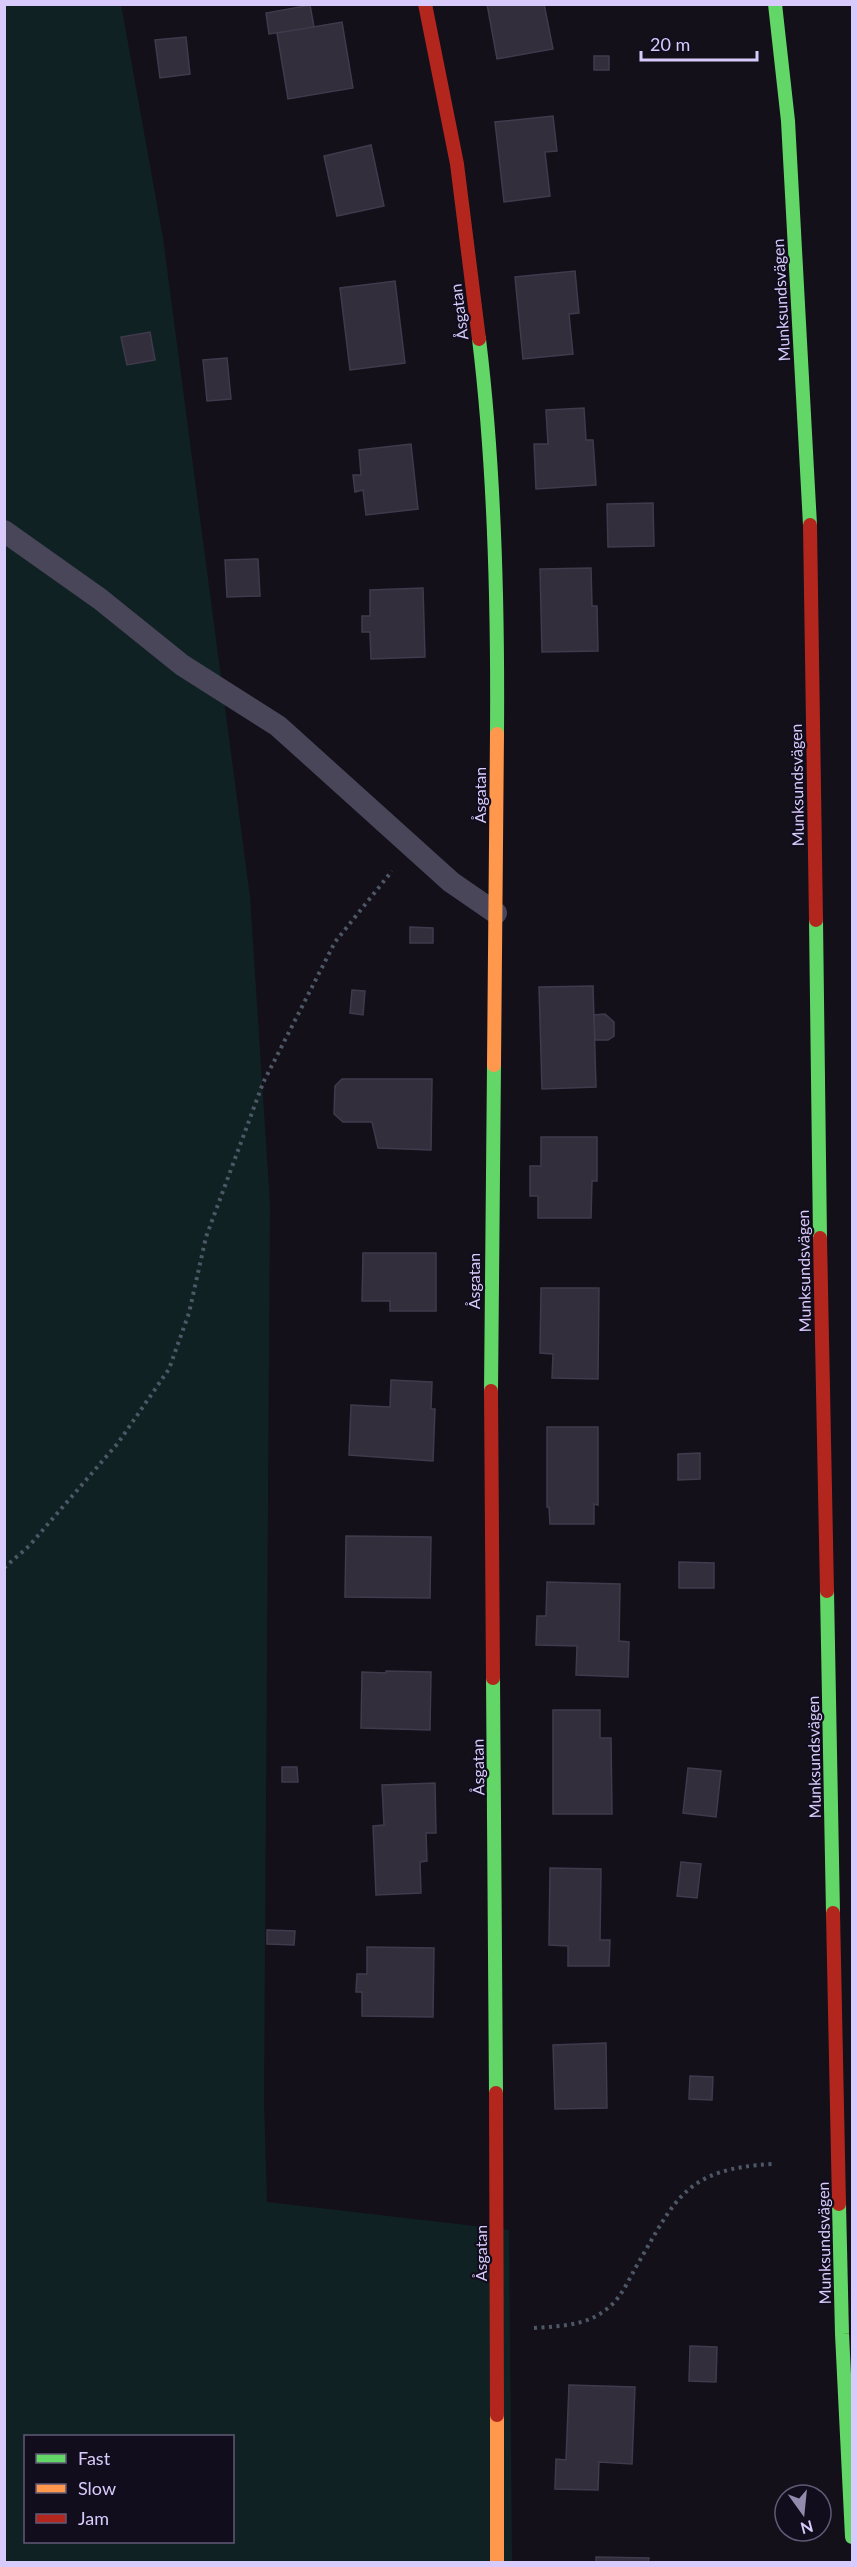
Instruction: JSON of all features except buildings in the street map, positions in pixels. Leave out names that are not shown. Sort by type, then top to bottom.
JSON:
[{"type":"street","name":"Åsgatan","points":[[425,4],[458,164],[484,381],[498,603],[490,1533],[496,1842],[497,2562]]},
{"type":"street","name":"Munksundsvägen","points":[[775,4],[788,121],[810,513],[827,1616],[842,2334],[852,2537]]},
{"type":"lane","points":[[4,531],[100,599],[182,666],[278,726],[451,882],[496,913]]},
{"type":"path","points":[[4,1568],[29,1546],[118,1443],[169,1369],[189,1313],[206,1237],[263,1083],[335,942],[412,847]]},
{"type":"path","points":[[497,2331],[572,2325],[590,2319],[608,2308],[622,2293],[662,2222],[682,2194],[693,2184],[728,2170],[772,2164]]},
{"type":"shaded area","points":[[121,4],[163,238],[250,897],[270,1204],[264,2101],[267,2202],[509,2230],[512,2562],[5,2562],[4,5]]},
{"type":"traffic: fast","points":[[775,4],[788,121],[810,525]]},
{"type":"traffic: fast","points":[[479,339],[492,487],[497,635],[497,734]]},
{"type":"traffic: fast","points":[[816,920],[820,1238]]},
{"type":"traffic: fast","points":[[491,1391],[494,1065]]},
{"type":"traffic: fast","points":[[827,1591],[833,1913]]},
{"type":"traffic: fast","points":[[493,1678],[496,2093]]},
{"type":"traffic: fast","points":[[839,2204],[842,2334],[852,2537]]},
{"type":"traffic: slow","points":[[494,1065],[497,734]]},
{"type":"traffic: slow","points":[[497,2415],[497,2562]]},
{"type":"traffic: jam","points":[[425,4],[457,164],[479,339]]},
{"type":"traffic: jam","points":[[810,525],[816,920]]},
{"type":"traffic: jam","points":[[820,1238],[827,1591]]},
{"type":"traffic: jam","points":[[491,1391],[493,1678]]},
{"type":"traffic: jam","points":[[833,1913],[839,2204]]},
{"type":"traffic: jam","points":[[496,2093],[497,2415]]}]
